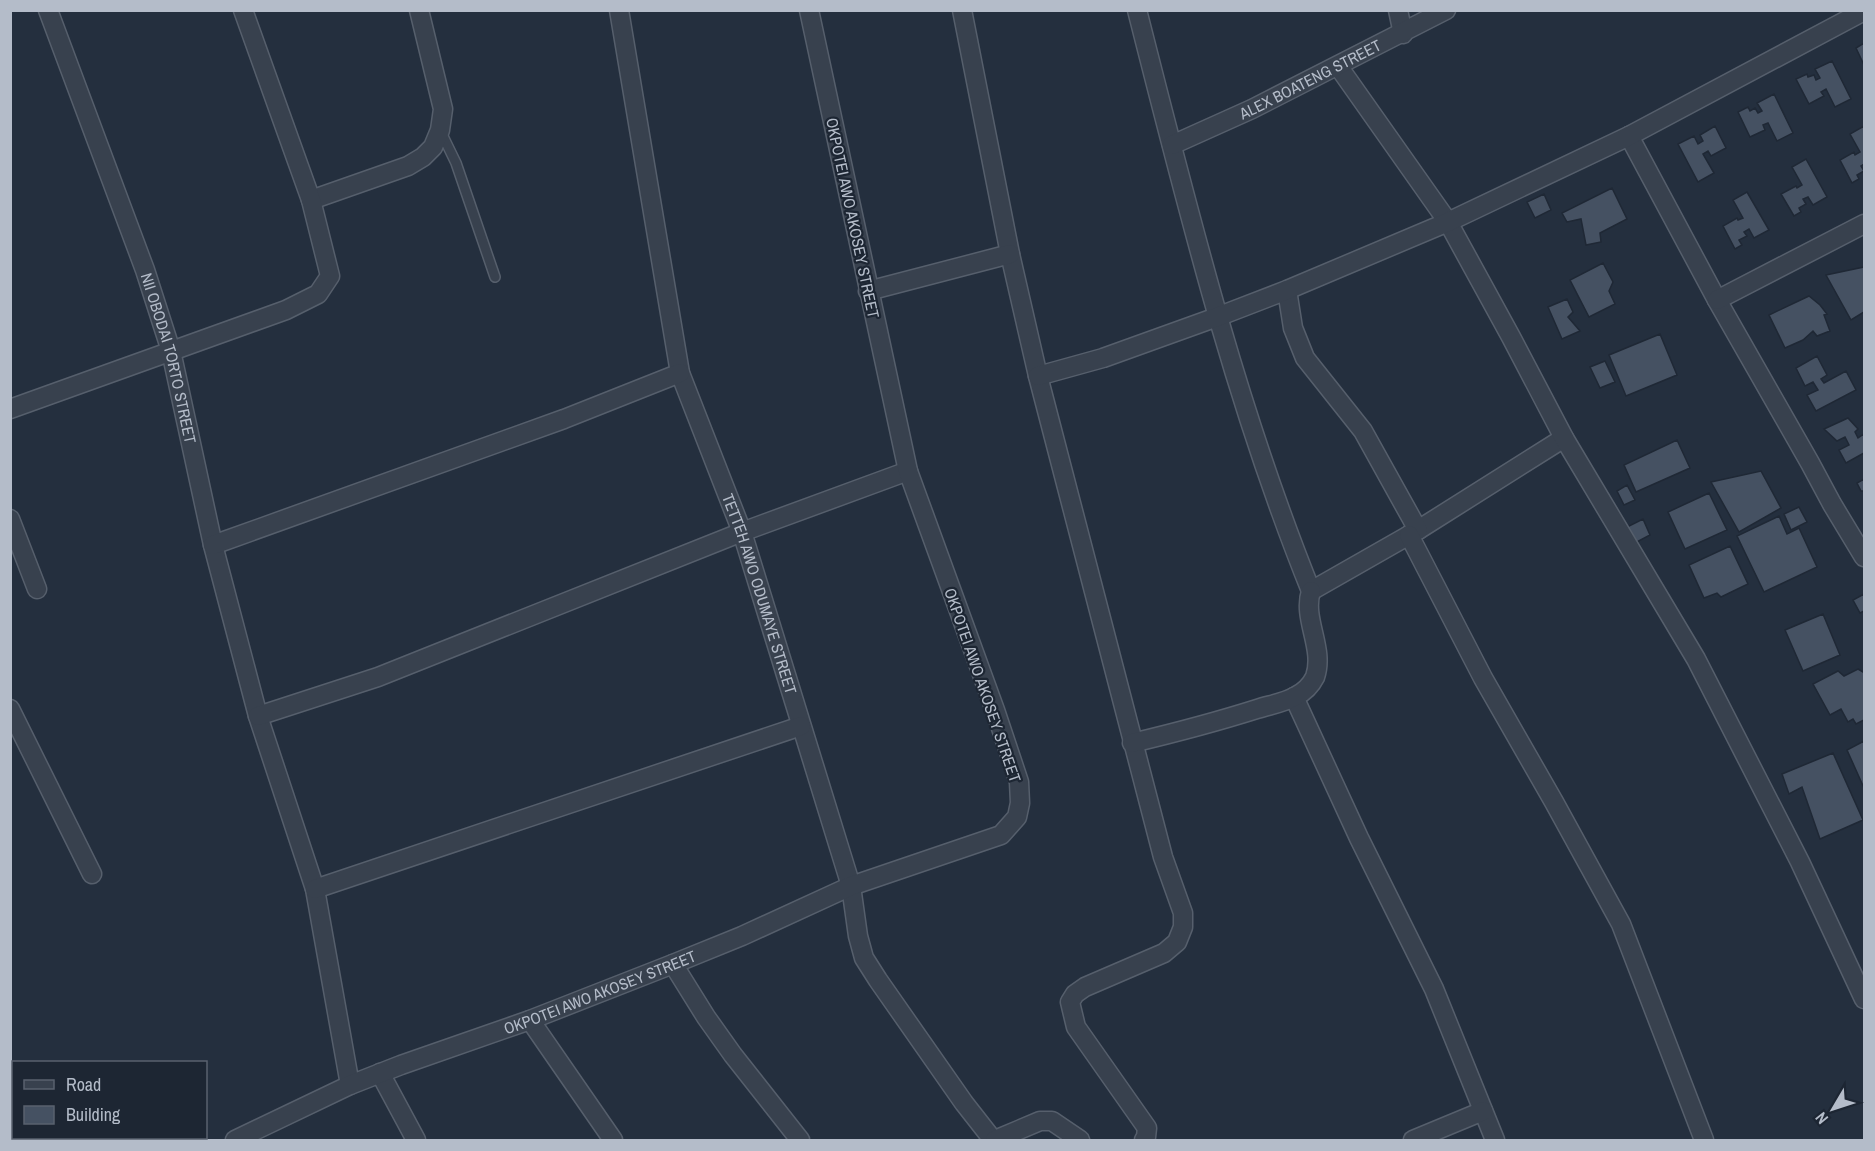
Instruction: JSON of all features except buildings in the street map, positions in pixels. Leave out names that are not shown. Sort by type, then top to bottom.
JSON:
[{"type":"street","name":"NII OBODAI TORTO STREET","points":[[48,10],[145,270],[171,351],[213,545],[258,716],[315,889],[350,1085]]},
{"type":"street","points":[[10,409],[286,310],[318,294],[330,276],[311,200],[243,10]]},
{"type":"street","points":[[311,200],[408,166],[423,157],[433,147],[440,130],[443,109],[419,10]]},
{"type":"street","name":"TETTEH AWO ODUMAYE STREET","points":[[619,10],[680,373],[742,532],[851,886],[858,936],[864,958],[964,1102],[994,1140]]},
{"type":"street","name":"OKPOTEI AWO AKOSEY STREET","points":[[235,1140],[380,1073],[530,1020],[673,964],[742,936],[851,886],[1001,835],[1017,817],[1020,803],[1018,782],[908,471],[809,10]]},
{"type":"street","points":[[962,10],[1010,254],[1038,376],[1132,743],[1163,857],[1183,912],[1183,927],[1177,942],[1164,953],[1085,987],[1075,994],[1070,1002],[1076,1027],[1147,1128],[1144,1140]]},
{"type":"street","points":[[1132,743],[1245,713],[1294,697],[1310,685],[1315,676],[1318,659],[1308,607],[1311,591],[1293,548],[1267,473],[1217,317],[1137,10]]},
{"type":"street","points":[[1398,10],[1403,34]]},
{"type":"street","name":"ALEX BOATENG STREET","points":[[1172,145],[1252,109],[1403,34],[1446,10]]},
{"type":"street","points":[[1038,376],[1103,358],[1217,317],[1448,222],[1629,136],[1864,10]]},
{"type":"street","points":[[1338,66],[1448,222],[1564,438],[1696,658],[1800,862],[1864,999]]},
{"type":"street","points":[[1629,136],[1717,300],[1864,557]]},
{"type":"street","points":[[1717,300],[1864,224]]},
{"type":"street","points":[[868,291],[1010,254]]},
{"type":"street","points":[[1287,290],[1293,328],[1305,358],[1363,431],[1483,678],[1621,924],[1704,1140]]},
{"type":"street","points":[[213,545],[564,419],[680,373]]},
{"type":"street","points":[[1311,591],[1413,532],[1564,438]]},
{"type":"street","points":[[258,716],[378,677],[742,532],[908,471]]},
{"type":"street","points":[[10,519],[37,589]]},
{"type":"street","points":[[1294,697],[1359,838],[1434,989],[1496,1140]]},
{"type":"street","points":[[10,709],[92,874]]},
{"type":"street","points":[[315,889],[801,726]]},
{"type":"street","points":[[673,964],[733,1055],[800,1140]]},
{"type":"street","points":[[530,1020],[613,1140]]},
{"type":"street","points":[[380,1073],[416,1140]]},
{"type":"street","points":[[1413,1140],[1483,1111]]},
{"type":"street","points":[[994,1140],[1040,1121],[1052,1121],[1080,1140]]},
{"type":"lane","points":[[440,130],[456,163],[495,277]]}]
